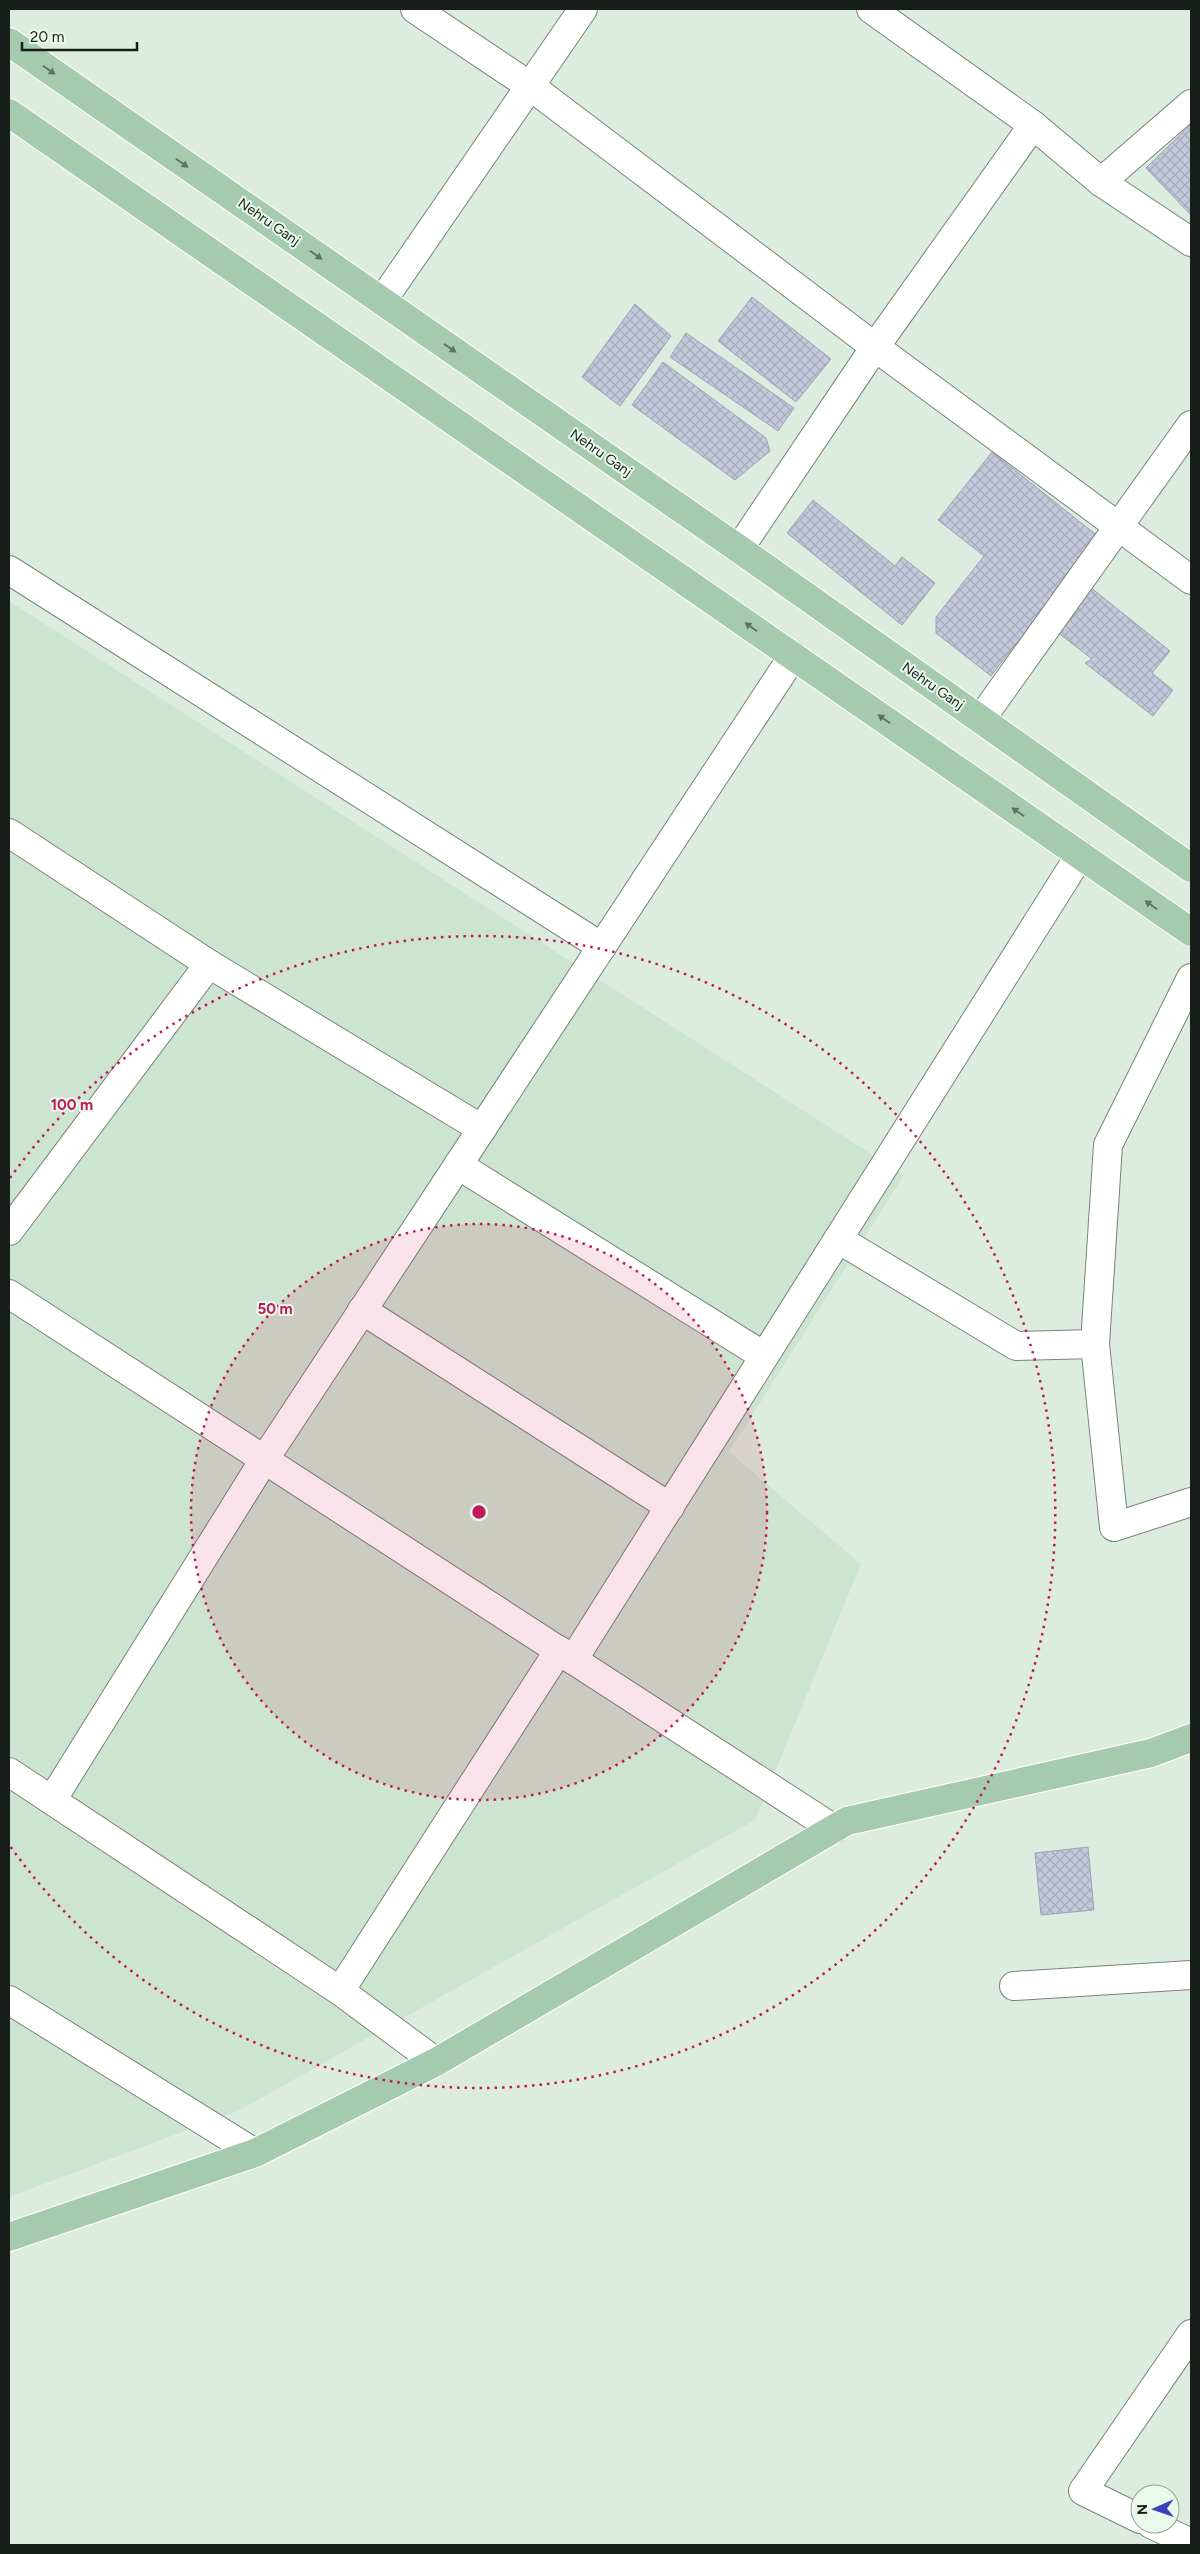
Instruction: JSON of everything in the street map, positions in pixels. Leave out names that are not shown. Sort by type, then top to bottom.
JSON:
[{"type":"main road","name":"Nehru Ganj","points":[[9,42],[740,549],[1191,868]]},
{"type":"main road","points":[[9,113],[1191,932]]},
{"type":"main road","points":[[9,2237],[255,2153],[436,2062],[847,1821],[1151,1753],[1191,1738]]},
{"type":"street","points":[[415,9],[530,86],[875,347],[1191,580]]},
{"type":"street","points":[[382,301],[583,9]]},
{"type":"street","points":[[871,9],[1033,125],[1101,182],[1191,242]]},
{"type":"street","points":[[1101,182],[1191,104]]},
{"type":"street","points":[[740,549],[875,347],[1033,125]]},
{"type":"street","points":[[981,719],[1191,425]]},
{"type":"street","points":[[9,570],[602,947]]},
{"type":"street","points":[[52,1800],[264,1460],[793,656]]},
{"type":"street","points":[[9,833],[209,964],[482,1129]]},
{"type":"street","points":[[340,1991],[566,1655],[670,1507],[1080,855]]},
{"type":"street","points":[[9,1231],[209,964]]},
{"type":"street","points":[[1191,978],[1108,1145],[1095,1344],[1114,1527],[1191,1502]]},
{"type":"street","points":[[458,1165],[764,1356]]},
{"type":"street","points":[[838,1239],[1016,1346],[1095,1344]]},
{"type":"street","points":[[9,1294],[834,1829]]},
{"type":"street","points":[[362,1310],[670,1507]]},
{"type":"street","points":[[9,1772],[340,1991],[436,2062]]},
{"type":"street","points":[[1014,1986],[1191,1975]]},
{"type":"street","points":[[9,2000],[255,2153]]},
{"type":"street","points":[[1130,2517],[1083,2491],[1191,2334]]},
{"type":"street","points":[[1165,2534],[1191,2543]]},
{"type":"shaded area","points":[[9,601],[904,1175],[729,1452],[861,1564],[755,1820],[238,2111],[9,2197]]},
{"type":"building","points":[[1191,124],[1191,215],[1146,168]]},
{"type":"building","points":[[752,297],[831,359],[796,402],[718,341]]},
{"type":"building","points":[[635,304],[671,336],[620,406],[582,377]]},
{"type":"building","points":[[686,333],[794,408],[778,431],[670,357]]},
{"type":"building","points":[[663,362],[766,438],[770,451],[735,480],[632,405]]},
{"type":"building","points":[[992,452],[1099,537],[991,676],[936,633],[936,617],[984,556],[938,520]]},
{"type":"building","points":[[813,500],[895,566],[902,557],[935,583],[902,625],[787,533]]},
{"type":"building","points":[[1090,587],[1170,651],[1152,673],[1173,690],[1153,716],[1085,663],[1092,659],[1056,631]]},
{"type":"building","points":[[1088,1847],[1094,1910],[1041,1915],[1035,1853]]}]
